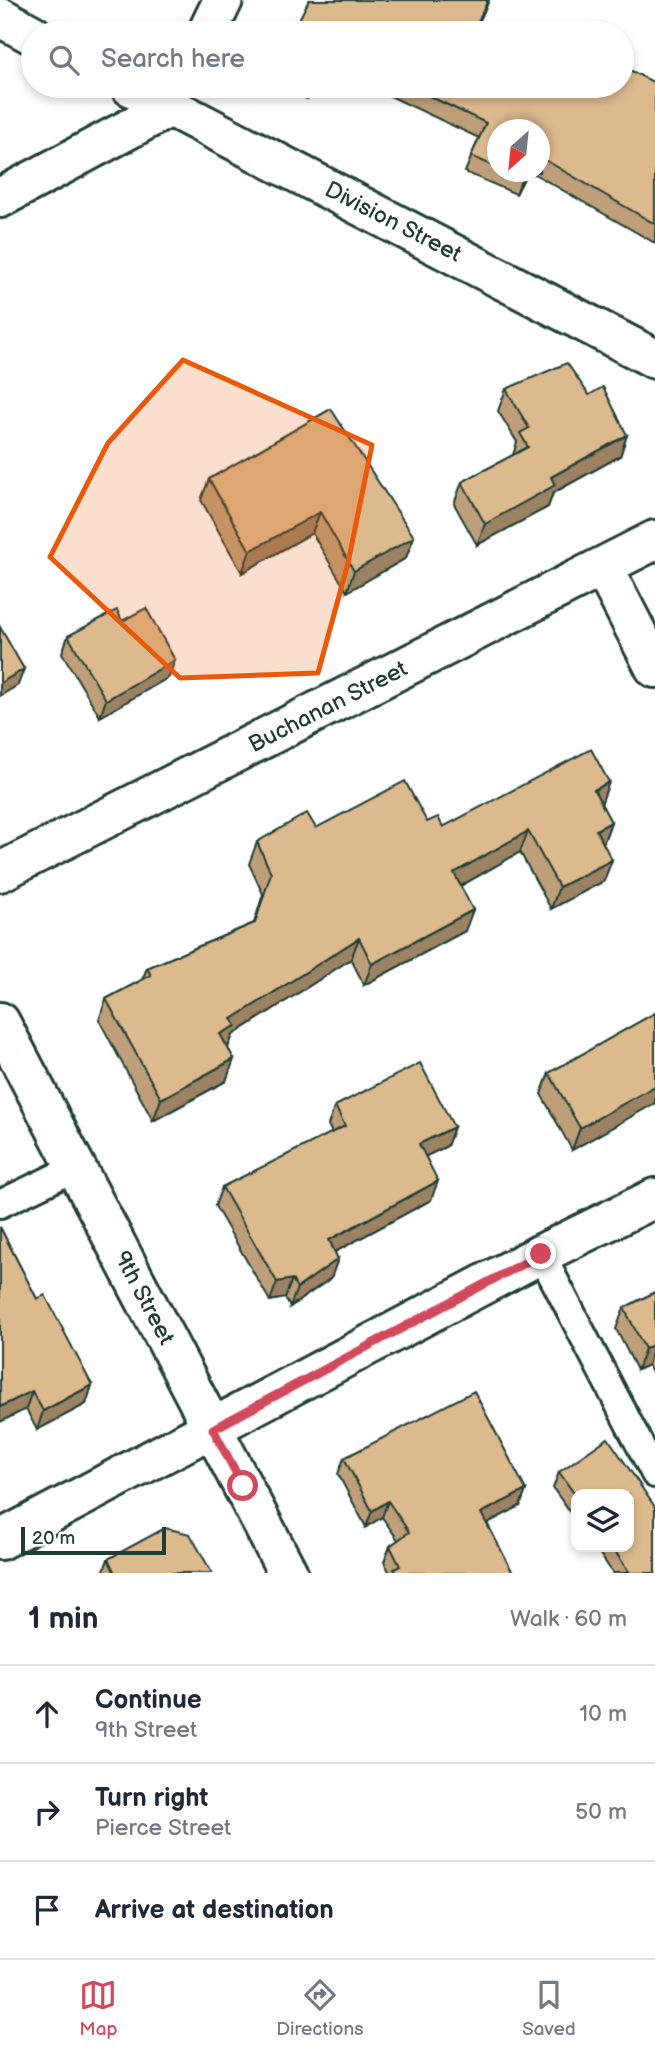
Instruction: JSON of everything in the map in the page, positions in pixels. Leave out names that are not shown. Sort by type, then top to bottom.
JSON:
[{"type":"street","points":[[213,21],[223,0]]},
{"type":"street","points":[[0,17],[21,28]]},
{"type":"street","points":[[0,198],[172,98]]},
{"type":"street","name":"Division Street","points":[[179,98],[655,359]]},
{"type":"street","name":"Buchanan Street","points":[[0,872],[655,540]]},
{"type":"street","points":[[603,567],[655,668]]},
{"type":"street","name":"9th Street","points":[[0,1022],[288,1573]]},
{"type":"street","points":[[0,1540],[541,1254],[655,1198]]},
{"type":"lane","points":[[0,1205],[75,1168]]},
{"type":"lane","points":[[541,1254],[655,1474]]},
{"type":"highlighted area","points":[[183,360],[372,445],[348,563],[318,673],[180,678],[50,557],[108,443]]},
{"type":"building","points":[[309,0],[488,0],[478,21],[298,21]]},
{"type":"building","points":[[634,72],[655,83],[655,224],[550,163],[550,119],[487,119],[487,163],[471,156],[486,123],[433,98],[634,98]]},
{"type":"building","points":[[567,363],[589,395],[603,387],[627,435],[551,477],[555,485],[485,524],[462,482],[528,447],[520,433],[529,428],[506,389]]},
{"type":"building","points":[[331,409],[414,537],[354,571],[320,512],[250,551],[209,479]]},
{"type":"building","points":[[146,608],[175,660],[106,700],[68,636],[117,610],[122,621]]},
{"type":"building","points":[[0,627],[24,669],[0,683]]},
{"type":"building","points":[[591,749],[609,782],[594,790],[611,822],[596,830],[612,860],[559,887],[528,831],[454,873],[473,910],[372,964],[359,938],[232,1019],[236,1026],[220,1034],[234,1059],[161,1099],[106,999],[151,975],[147,968],[255,923],[271,873],[257,842],[307,813],[316,828],[405,781],[427,822],[438,817],[443,827]]},
{"type":"building","points":[[655,1013],[655,1086],[580,1128],[549,1073]]},
{"type":"building","points":[[420,1063],[454,1127],[419,1144],[438,1181],[329,1240],[338,1259],[297,1288],[292,1279],[277,1282],[222,1187],[345,1126],[335,1106]]},
{"type":"building","points":[[0,1227],[37,1299],[45,1295],[92,1385],[43,1411],[32,1391],[0,1407]]},
{"type":"building","points":[[655,1292],[655,1344],[645,1349],[624,1308]]},
{"type":"building","points":[[474,1391],[526,1490],[481,1513],[513,1573],[396,1573],[394,1569],[400,1566],[390,1546],[409,1532],[388,1501],[372,1511],[344,1458]]},
{"type":"building","points":[[608,1438],[655,1507],[655,1573],[630,1573],[615,1552],[634,1552],[634,1489],[571,1489],[559,1472]]},
{"type":"building","points":[[165,1528],[190,1534],[212,1573],[115,1573],[108,1559]]},
{"type":"route","points":[[243,1486],[213,1429],[541,1254]]}]
